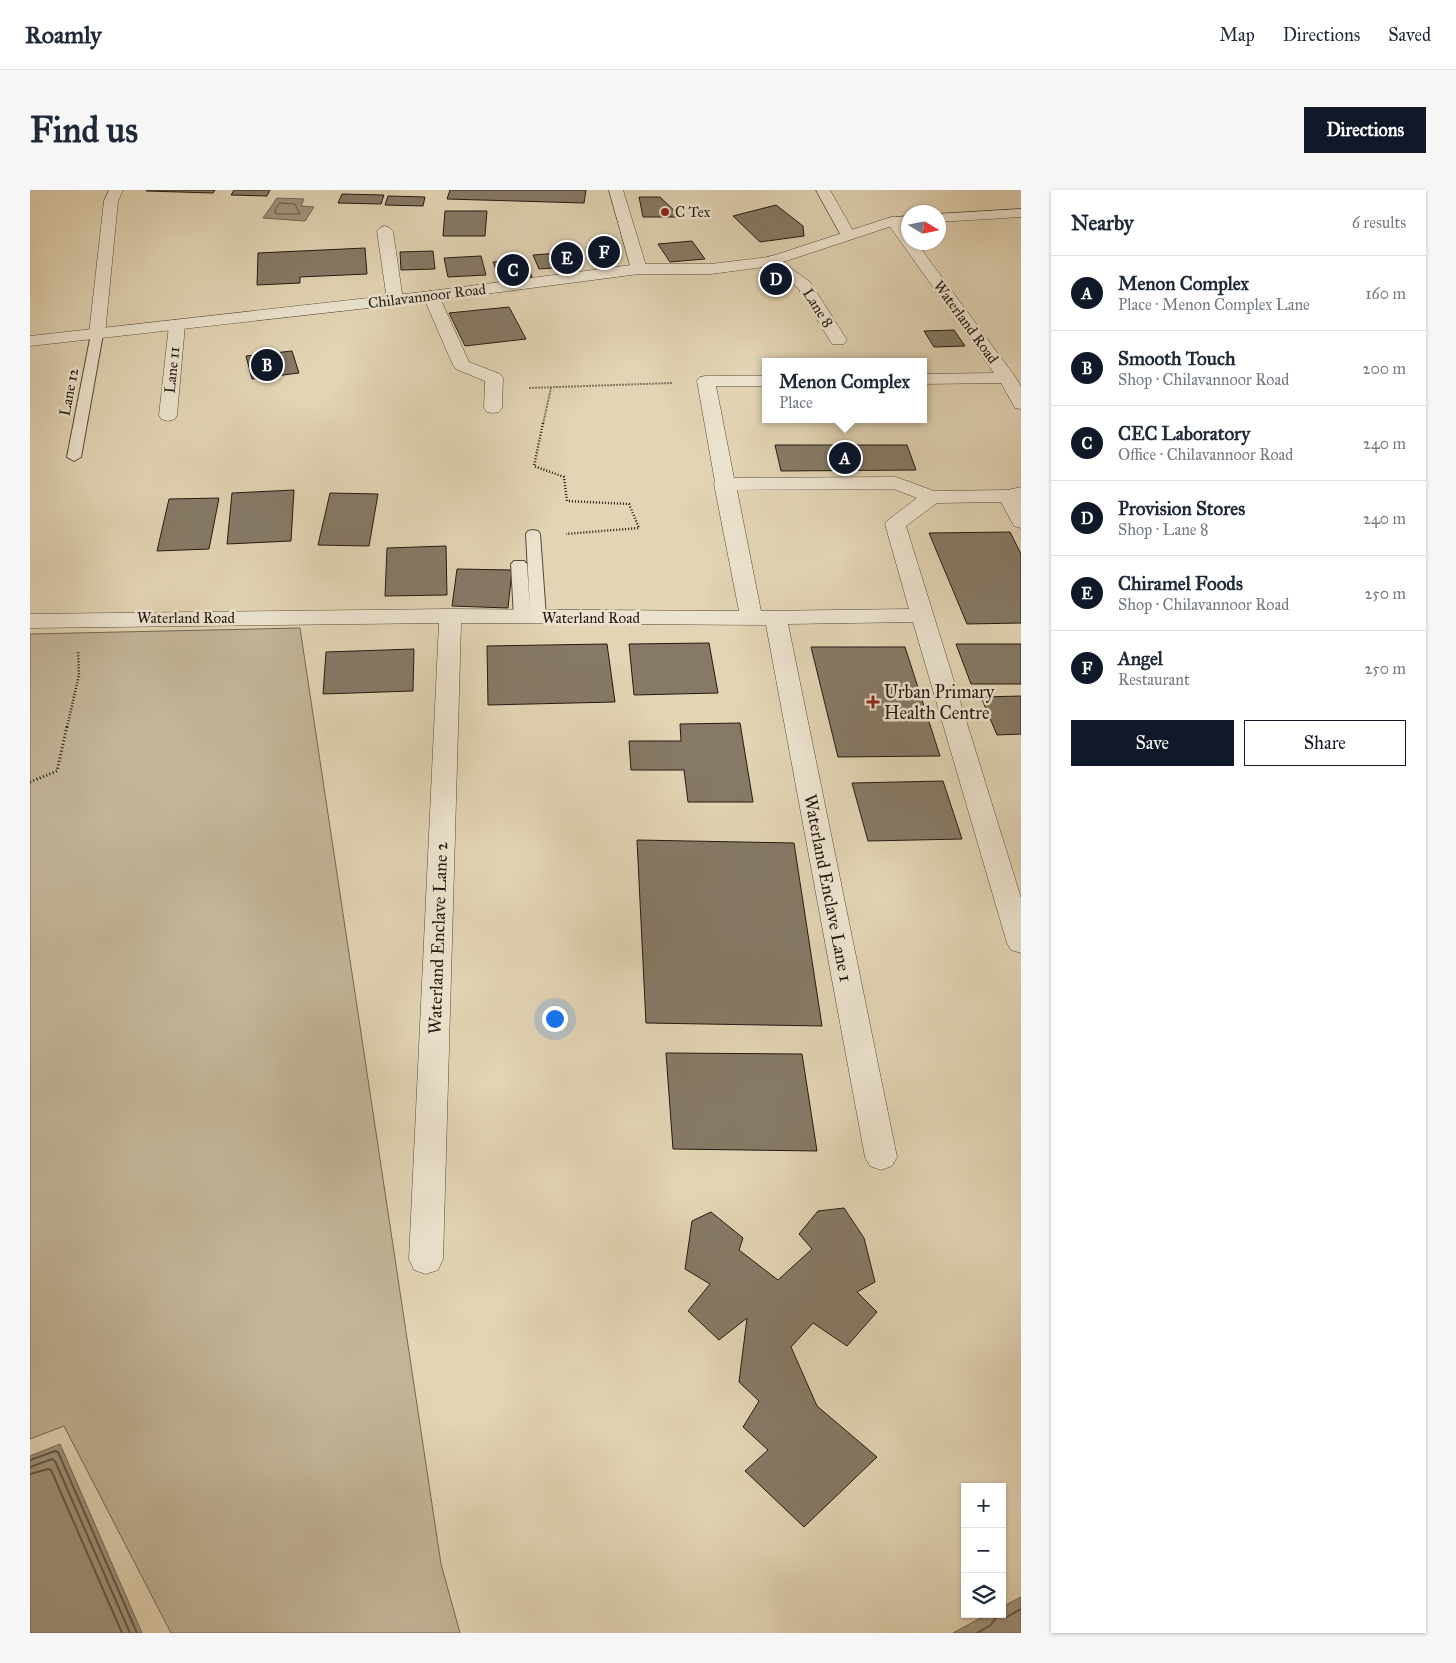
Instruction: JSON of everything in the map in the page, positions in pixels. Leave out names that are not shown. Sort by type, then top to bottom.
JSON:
[{"type":"street","points":[[97,334],[111,201],[116,190]]},
{"type":"street","points":[[616,190],[638,269]]},
{"type":"street","points":[[823,190],[848,236]]},
{"type":"street","points":[[946,218],[1021,214]]},
{"type":"street","name":"Chilavannoor Road","points":[[30,341],[431,296],[638,269],[711,269],[771,262],[901,220]]},
{"type":"street","points":[[385,231],[396,300]]},
{"type":"street","name":"Waterland Road","points":[[921,250],[1007,378],[1021,404]]},
{"type":"street","name":"Lane 8","points":[[771,262],[804,285],[838,340]]},
{"type":"street","points":[[431,296],[462,366],[494,378],[493,408]]},
{"type":"street","name":"Lane 11","points":[[168,415],[177,325]]},
{"type":"street","points":[[927,379],[1007,378]]},
{"type":"street","points":[[706,381],[762,381]]},
{"type":"street","name":"Waterland Enclave Lane 1","points":[[706,381],[724,484],[764,618],[881,1157]]},
{"type":"street","points":[[724,484],[896,483],[932,497],[1015,494],[1021,522]]},
{"type":"street","points":[[932,497],[895,524],[1021,943]]},
{"type":"street","name":"Waterland Road","points":[[30,621],[450,616],[764,618],[922,615]]},
{"type":"street","name":"Waterland Enclave Lane 2","points":[[426,1259],[450,616]]},
{"type":"lane","name":"Lane 12","points":[[74,457],[97,334]]},
{"type":"lane","points":[[530,617],[533,534]]},
{"type":"lane","points":[[519,564],[530,617]]},
{"type":"path","points":[[493,390],[706,381]]},
{"type":"path","points":[[551,388],[534,466],[564,477],[567,501],[629,504],[639,528],[562,535]]},
{"type":"path","points":[[30,782],[57,771],[80,675],[77,619]]},
{"type":"shaded area","points":[[300,628],[441,1564],[460,1633],[171,1633],[64,1426],[30,1439],[30,634]]},
{"type":"water","points":[[277,198],[304,199],[301,206],[314,207],[305,221],[263,218]]},
{"type":"water","points":[[60,1444],[142,1633],[30,1633],[30,1456]]},
{"type":"water","points":[[1021,1597],[1021,1633],[953,1633],[981,1618],[1006,1618],[1006,1605]]},
{"type":"building","points":[[147,190],[215,190],[213,193]]},
{"type":"building","points":[[234,190],[270,190],[267,196],[231,195]]},
{"type":"building","points":[[450,190],[586,190],[584,203],[447,199]]},
{"type":"building","points":[[342,194],[384,195],[381,204],[338,203]]},
{"type":"building","points":[[388,196],[425,197],[423,206],[385,205]]},
{"type":"building","points":[[639,197],[660,197],[681,217],[643,217]]},
{"type":"building","points":[[776,205],[803,226],[804,236],[760,242],[733,216]]},
{"type":"building","points":[[445,211],[487,211],[485,236],[443,236]]},
{"type":"building","points":[[692,241],[705,259],[670,262],[658,244]]},
{"type":"building","points":[[365,248],[367,274],[300,277],[300,283],[257,285],[258,253]]},
{"type":"building","points":[[433,251],[435,269],[401,270],[400,252]]},
{"type":"building","points":[[572,252],[579,266],[539,269],[533,255]]},
{"type":"building","points":[[481,256],[486,275],[448,277],[444,258]]},
{"type":"building","points":[[525,260],[532,277],[500,280],[493,262]]},
{"type":"building","points":[[509,307],[526,339],[465,346],[449,313]]},
{"type":"building","points":[[954,330],[965,346],[934,347],[924,331]]},
{"type":"building","points":[[292,351],[299,373],[252,379],[246,356]]},
{"type":"building","points":[[775,445],[907,445],[916,470],[781,471]]},
{"type":"building","points":[[294,490],[291,541],[227,544],[232,493]]},
{"type":"building","points":[[330,493],[378,494],[369,546],[318,545]]},
{"type":"building","points":[[219,498],[209,549],[157,551],[169,499]]},
{"type":"building","points":[[1010,532],[1021,554],[1021,623],[967,624],[929,533]]},
{"type":"building","points":[[446,546],[447,595],[385,596],[387,548]]},
{"type":"building","points":[[457,569],[512,570],[508,608],[452,606]]},
{"type":"building","points":[[709,643],[718,693],[634,695],[629,644]]},
{"type":"building","points":[[607,644],[615,702],[488,705],[487,646]]},
{"type":"building","points":[[956,644],[1021,644],[1021,684],[971,684]]},
{"type":"building","name":"Urban Primary Health Centre","points":[[811,647],[905,647],[940,756],[838,757]]},
{"type":"building","points":[[414,649],[413,691],[323,694],[326,652]]},
{"type":"building","points":[[1021,696],[1021,734],[997,735],[981,697]]},
{"type":"building","points":[[740,723],[753,802],[688,802],[684,770],[631,770],[629,741],[681,741],[680,724]]},
{"type":"building","points":[[943,781],[962,839],[868,841],[852,783]]},
{"type":"building","points":[[637,840],[794,843],[822,1026],[646,1023]]},
{"type":"building","points":[[666,1053],[802,1054],[817,1151],[673,1149]]},
{"type":"building","points":[[844,1208],[864,1238],[875,1282],[857,1292],[877,1312],[847,1346],[813,1323],[791,1347],[817,1406],[877,1457],[804,1527],[745,1471],[768,1450],[743,1427],[759,1401],[739,1382],[747,1318],[719,1340],[688,1311],[710,1284],[685,1269],[692,1221],[711,1212],[743,1238],[739,1250],[778,1280],[812,1249],[799,1234],[818,1211]]},
{"type":"place","name":"C Tex","points":[[665,212]]},
{"type":"place","name":"Angel","points":[[604,252]]},
{"type":"place","name":"Chiramel Foods","points":[[567,258]]},
{"type":"place","name":"CEC Laboratory","points":[[513,270]]},
{"type":"place","name":"Provision Stores","points":[[776,279]]},
{"type":"place","name":"Smooth Touch","points":[[267,365]]},
{"type":"place","name":"Menon Complex","points":[[845,458]]},
{"type":"place","name":"Urban Primary Health Centre","points":[[873,702]]}]
